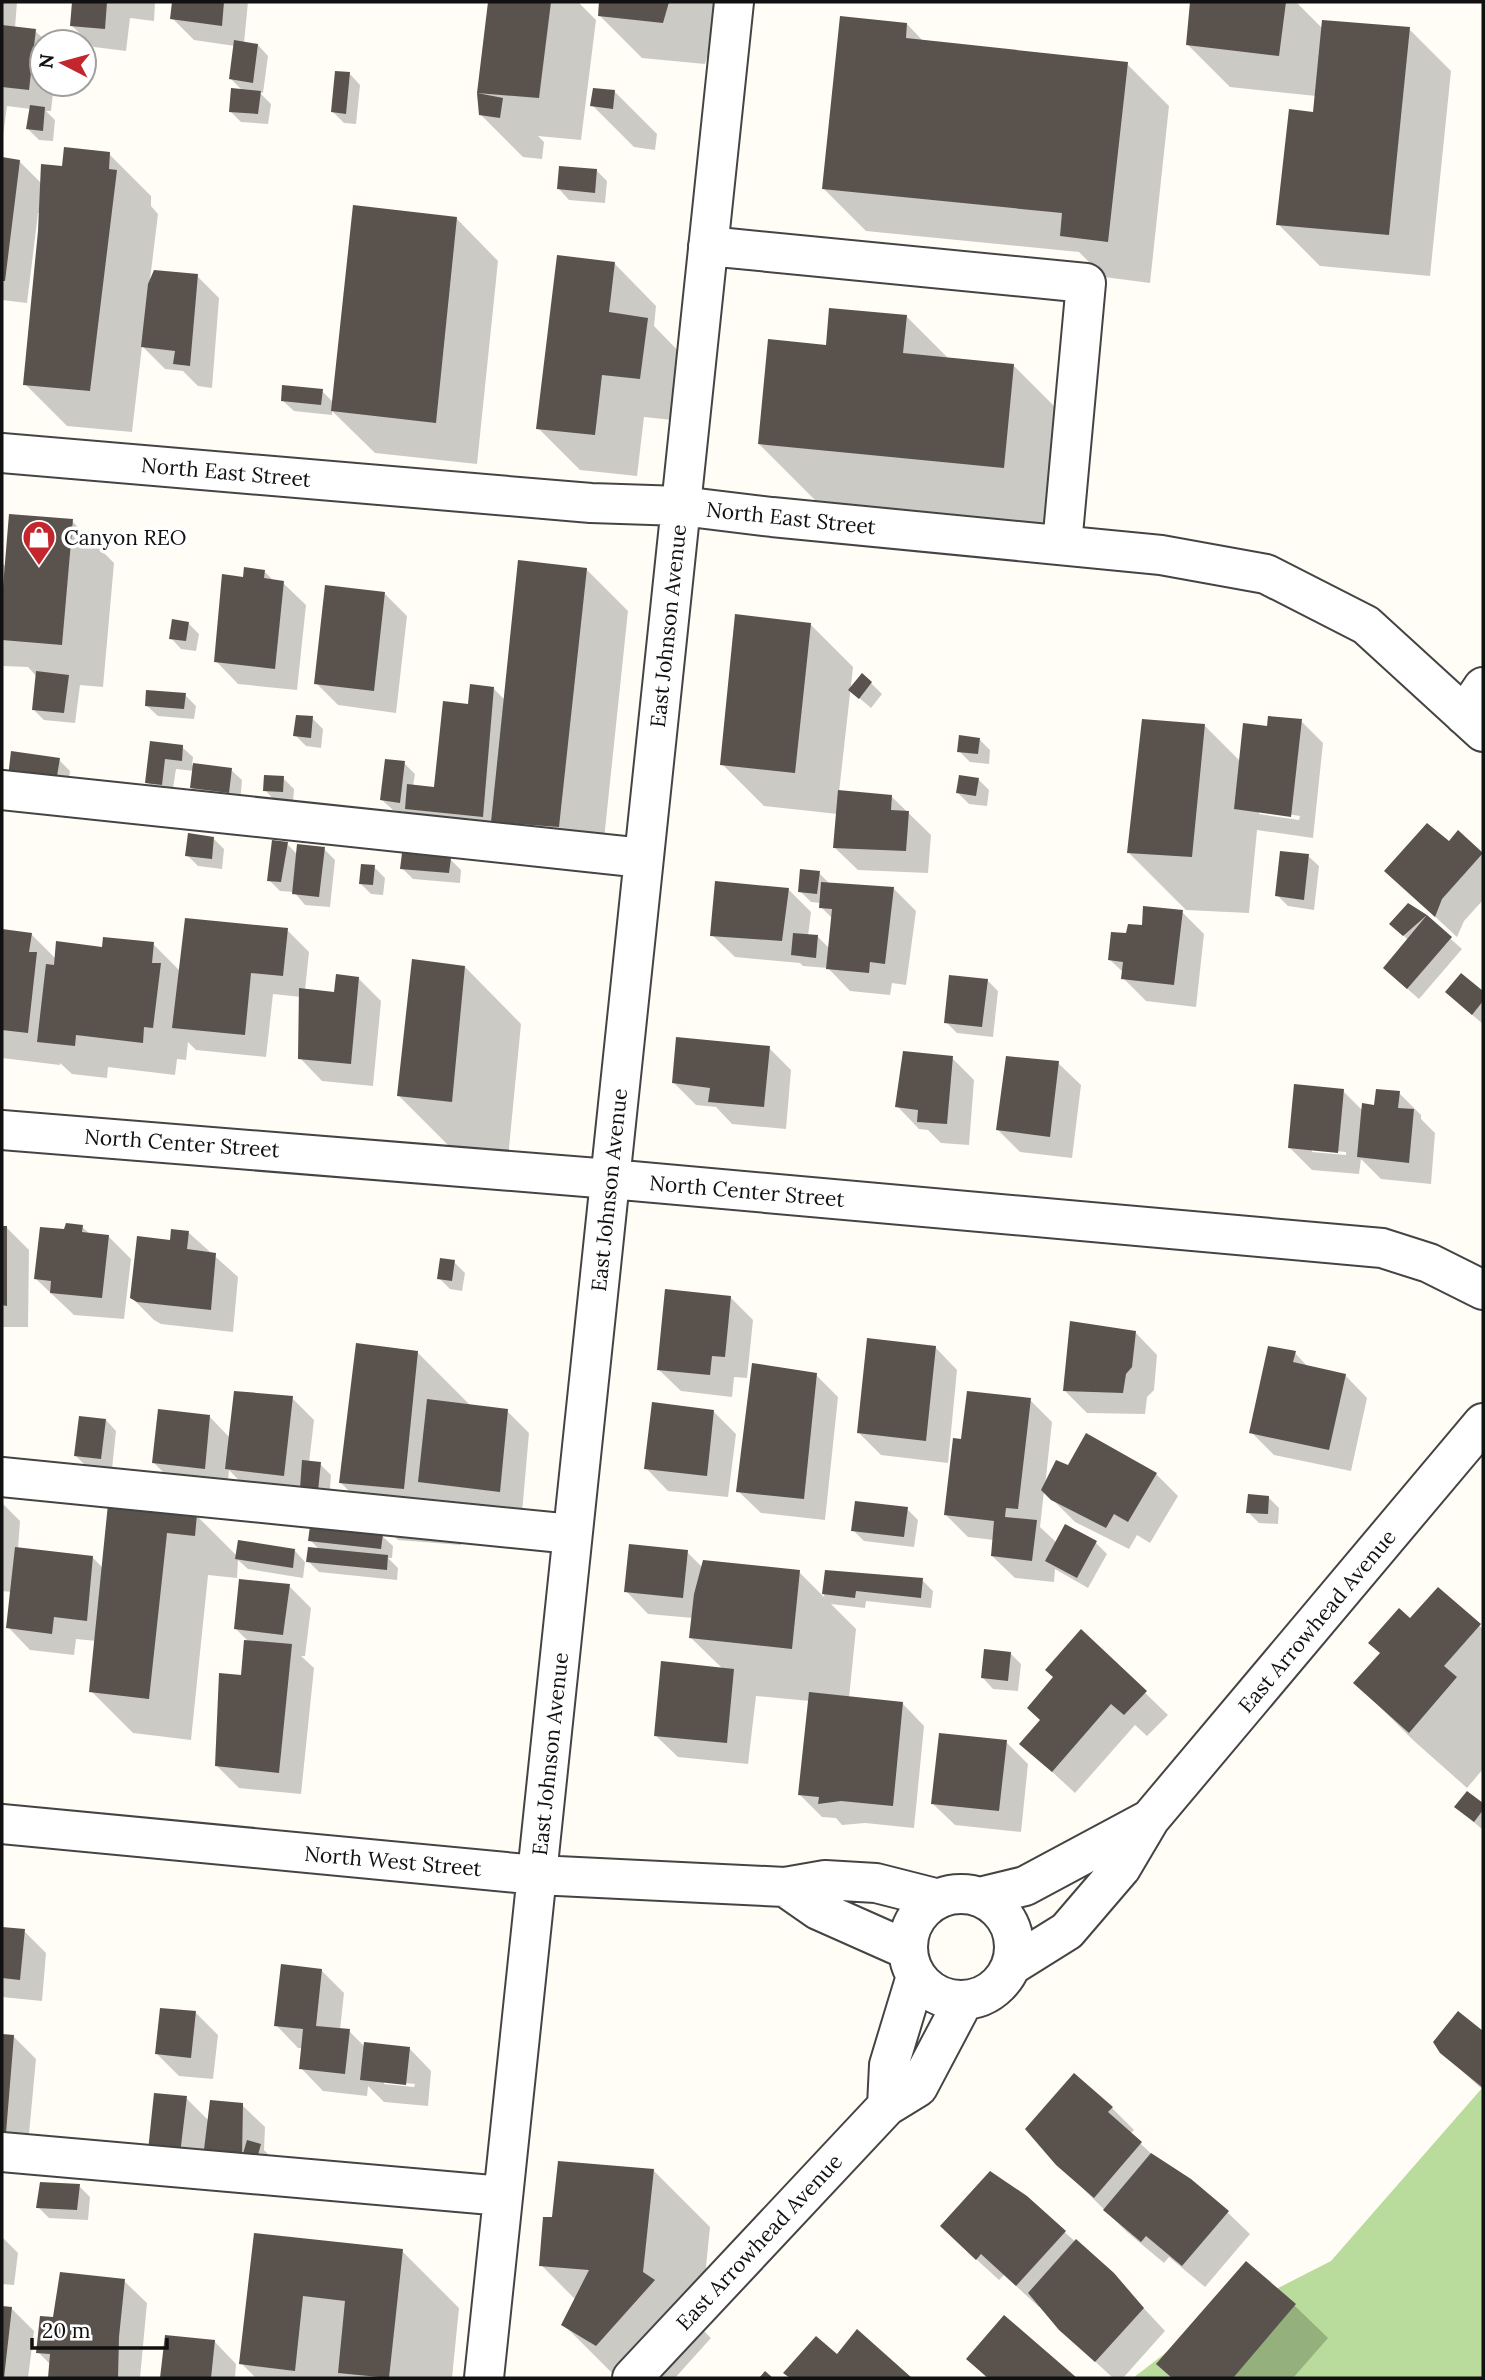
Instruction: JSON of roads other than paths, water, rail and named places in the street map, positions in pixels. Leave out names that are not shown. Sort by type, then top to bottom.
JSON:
[{"type":"street","name":"East Johnson Avenue","points":[[484,2378],[734,2]]},
{"type":"street","points":[[708,246],[1086,283],[1062,545]]},
{"type":"street","name":"North East Street","points":[[2,453],[591,503],[681,506],[1161,555],[1266,574],[1366,625],[1477,711]]},
{"type":"street","points":[[2,790],[643,858]]},
{"type":"street","name":"North Center Street","points":[[2,1130],[610,1179],[1382,1248],[1429,1263],[1483,1290]]},
{"type":"street","name":"East Arrowhead Avenue","points":[[1011,1966],[1067,1931],[1121,1868],[1150,1819],[1483,1423]]},
{"type":"street","points":[[2,1477],[572,1534]]},
{"type":"street","name":"East Arrowhead Avenue","points":[[980,1897],[1025,1886],[1150,1819]]},
{"type":"street","name":"North West Street","points":[[2,1824],[537,1875],[785,1887],[825,1880],[876,1883],[939,1899]]},
{"type":"street","points":[[785,1887],[818,1910],[912,1963],[928,1990],[945,1998],[964,2000],[984,1996],[1000,1983],[1011,1966],[1014,1945],[1009,1924],[997,1908],[980,1897],[959,1894],[939,1899],[922,1911],[911,1929],[912,1963],[889,2065],[887,2106]]},
{"type":"street","name":"East Arrowhead Avenue","points":[[632,2378],[887,2106],[918,2087],[964,2000]]},
{"type":"street","points":[[2,2152],[503,2196]]},
{"type":"place","name":"Canyon REO","points":[[39,567]]}]
